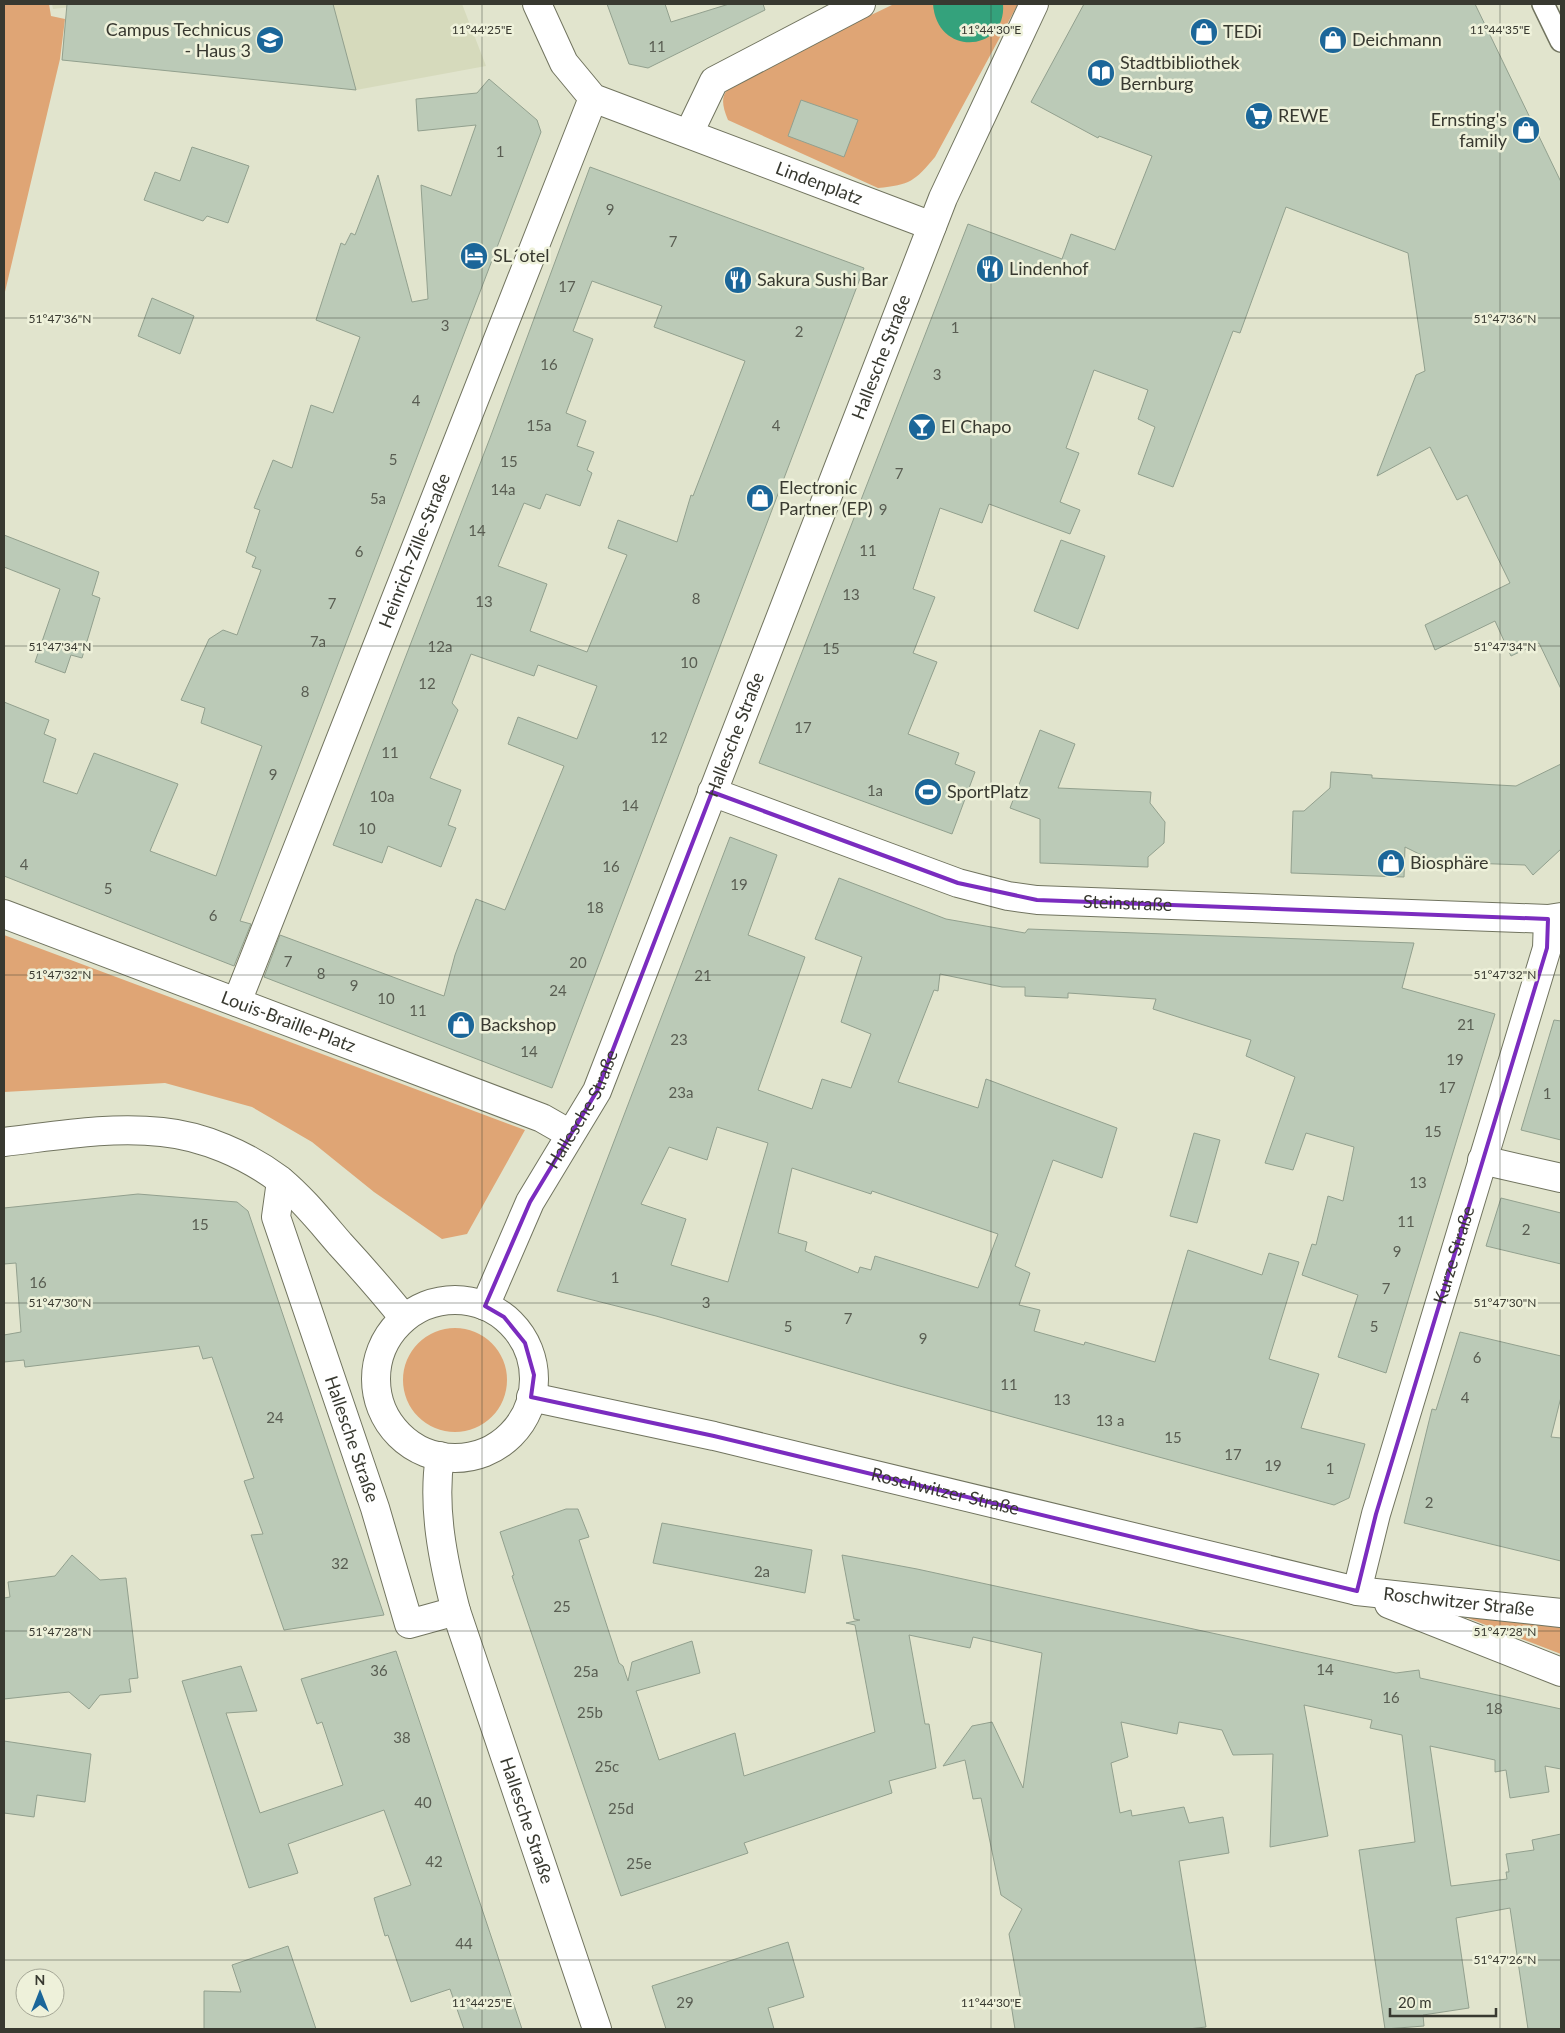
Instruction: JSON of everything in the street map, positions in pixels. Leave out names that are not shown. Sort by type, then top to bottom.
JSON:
[{"type":"street","points":[[537,4],[564,63],[593,98]]},
{"type":"street","points":[[689,134],[714,81],[861,4]]},
{"type":"street","points":[[932,226],[1034,4]]},
{"type":"street","points":[[1543,4],[1561,41]]},
{"type":"street","name":"Lindenplatz","points":[[593,98],[932,226]]},
{"type":"street","name":"Heinrich-Zille-Straße","points":[[236,1002],[593,98]]},
{"type":"street","name":"Hallesche Straße","points":[[485,1306],[530,1202],[597,1091],[932,226]]},
{"type":"street","name":"Steinstraße","points":[[712,792],[958,883],[1008,896],[1038,900],[1555,918]]},
{"type":"street","name":"Louis-Braille-Platz","points":[[4,914],[542,1118],[570,1134]]},
{"type":"street","name":"Kurze Straße","points":[[1357,1591],[1376,1514],[1555,918]]},
{"type":"street","points":[[4,1142],[99,1132],[164,1132],[194,1138],[222,1148],[261,1167],[281,1181],[312,1212],[404,1318]]},
{"type":"street","points":[[1482,1160],[1561,1178]]},
{"type":"street","name":"Hallesche Straße","points":[[281,1181],[276,1216],[375,1508],[409,1624],[456,1611]]},
{"type":"street","points":[[464,1300],[485,1306],[504,1317],[519,1333],[525,1343],[533,1369],[532,1397],[515,1429],[497,1445],[464,1457],[440,1456],[419,1449],[401,1436],[387,1419],[378,1398],[376,1376],[379,1354],[389,1335],[404,1318],[422,1307],[442,1301],[464,1300]]},
{"type":"street","name":"Roschwitzer Straße","points":[[532,1397],[714,1436],[1357,1591],[1561,1613]]},
{"type":"street","name":"Hallesche Straße","points":[[440,1456],[437,1471],[441,1538],[446,1574],[456,1611],[485,1703],[597,2029]]},
{"type":"street","name":"Roschwitzer Straße","points":[[1357,1591],[1561,1672]]},
{"type":"highlighted area","points":[[712,792],[958,883],[1037,900],[1548,919],[1547,948],[1376,1514],[1357,1591],[714,1436],[531,1397],[534,1375],[525,1343],[504,1317],[485,1306],[530,1202],[597,1091]]},
{"type":"shaded area","points":[[4,4],[49,4],[51,16],[65,19],[60,59],[4,296]]},
{"type":"shaded area","name":"Campus Technicus - Haus 3","points":[[52,4],[462,4],[486,66],[356,90],[62,60],[65,21],[69,20],[70,7],[53,9]]},
{"type":"shaded area","points":[[894,4],[1018,4],[935,157],[917,177],[898,185],[878,188],[728,120],[723,101],[724,96],[729,87],[740,78]]},
{"type":"shaded area","points":[[933,4],[1003,4],[1001,20],[994,32],[984,39],[971,42],[958,40],[946,34],[937,21]]},
{"type":"shaded area","points":[[4,935],[525,1130],[467,1234],[442,1239],[374,1192],[312,1142],[252,1107],[165,1083],[4,1092]]},
{"type":"shaded area","points":[[455,1328],[475,1332],[492,1343],[503,1360],[507,1380],[503,1400],[492,1417],[475,1428],[455,1432],[435,1428],[418,1417],[407,1400],[403,1380],[407,1360],[418,1343],[435,1332]]},
{"type":"shaded area","points":[[1460,1615],[1561,1623],[1561,1654]]},
{"type":"building","name":"Campus Technicus - Haus 3","points":[[67,4],[333,4],[356,90],[62,60]]},
{"type":"building","points":[[607,4],[665,4],[671,22],[729,4],[763,4],[765,10],[648,68],[629,64]]},
{"type":"building","points":[[1084,4],[1475,4],[1561,182],[1561,689],[1539,643],[1511,656],[1495,621],[1435,650],[1425,625],[1510,583],[1467,495],[1457,500],[1430,447],[1377,476],[1416,375],[1425,371],[1408,253],[1286,207],[1240,333],[1233,331],[1173,487],[1138,474],[1155,427],[1138,419],[1148,390],[1094,370],[1066,448],[1079,453],[1060,502],[1080,510],[1070,534],[989,504],[982,523],[940,508],[913,589],[935,597],[913,653],[937,662],[908,734],[959,753],[955,764],[975,772],[952,834],[759,763],[968,224],[1062,259],[1071,234],[1115,250],[1152,156],[1099,136],[1098,138],[1031,102]]},
{"type":"building","points":[[489,79],[537,120],[541,132],[240,921],[251,924],[234,966],[4,876],[4,702],[49,720],[44,734],[56,739],[43,782],[77,794],[94,753],[178,784],[150,851],[216,876],[262,746],[201,723],[205,708],[181,700],[209,639],[223,630],[237,635],[261,570],[252,567],[256,557],[246,552],[260,510],[254,508],[273,460],[292,468],[311,405],[333,413],[360,337],[316,320],[341,243],[345,245],[351,233],[355,235],[378,175],[412,302],[428,299],[421,185],[451,196],[476,125],[418,131],[416,99],[477,93]]},
{"type":"building","points":[[801,100],[858,120],[844,157],[788,136]]},
{"type":"building","points":[[192,147],[249,166],[228,223],[207,216],[203,221],[144,200],[155,172],[180,181]]},
{"type":"building","points":[[590,167],[864,268],[552,1088],[264,977],[280,935],[444,996],[455,955],[476,899],[505,910],[564,766],[508,744],[518,717],[577,739],[597,686],[538,665],[534,676],[471,654],[452,703],[458,710],[430,778],[461,790],[448,825],[456,828],[441,867],[388,846],[382,863],[333,845],[490,438]],"holes":[[[592,281],[662,306],[654,327],[745,361],[693,496],[691,495],[677,542],[618,520],[608,548],[627,555],[587,652],[530,631],[547,584],[498,566],[524,503],[540,509],[546,494],[580,506],[592,473],[587,470],[594,452],[577,446],[586,421],[566,413],[593,339],[573,331]]]},
{"type":"building","points":[[152,298],[194,316],[180,354],[138,336]]},
{"type":"building","points":[[4,535],[99,572],[92,595],[100,598],[82,658],[71,655],[65,673],[35,662],[60,589],[4,567]]},
{"type":"building","points":[[1061,540],[1105,556],[1078,629],[1034,611]]},
{"type":"building","points":[[1040,730],[1075,744],[1058,788],[1151,792],[1150,803],[1165,822],[1164,843],[1148,857],[1148,867],[1040,863],[1040,819],[1010,808]]},
{"type":"building","points":[[1561,764],[1561,849],[1533,875],[1525,865],[1469,863],[1452,870],[1405,847],[1404,877],[1291,873],[1293,811],[1304,811],[1330,788],[1331,772],[1372,775],[1372,778],[1516,786]]},
{"type":"building","points":[[730,837],[777,855],[748,935],[805,957],[758,1090],[812,1109],[822,1079],[851,1088],[871,1034],[841,1022],[862,957],[815,939],[839,878],[946,919],[1025,933],[1028,929],[1414,943],[1402,988],[1495,1014],[1386,1373],[1338,1357],[1358,1295],[1302,1275],[1312,1244],[1316,1245],[1328,1196],[1343,1201],[1354,1147],[1306,1133],[1293,1170],[1265,1163],[1295,1077],[1246,1056],[1251,1040],[1153,1009],[1156,999],[1068,993],[1068,998],[1025,996],[1025,987],[1002,987],[940,974],[938,991],[934,990],[898,1082],[978,1108],[986,1079],[1117,1128],[1102,1178],[1053,1160],[1015,1266],[1030,1273],[1019,1305],[1040,1310],[1034,1331],[1084,1345],[1085,1342],[1155,1362],[1188,1250],[1262,1275],[1269,1253],[1299,1262],[1269,1359],[1319,1374],[1301,1428],[1365,1444],[1349,1498],[1334,1505],[896,1385],[656,1316],[557,1291]],"holes":[[[717,1127],[768,1143],[728,1282],[671,1265],[686,1219],[641,1204],[669,1147],[707,1160]],[[792,1168],[871,1194],[872,1191],[998,1234],[978,1288],[875,1256],[871,1270],[860,1267],[858,1273],[805,1251],[807,1242],[778,1233]]]},
{"type":"building","points":[[1554,1020],[1561,1021],[1561,1140],[1521,1130]]},
{"type":"building","points":[[1194,1133],[1220,1140],[1197,1223],[1170,1216]]},
{"type":"building","points":[[138,1194],[237,1202],[248,1211],[384,1615],[284,1630],[251,1535],[263,1534],[244,1481],[254,1478],[212,1357],[203,1359],[199,1346],[25,1367],[24,1360],[4,1362],[4,1335],[21,1332],[16,1263],[4,1264],[4,1208]]},
{"type":"building","points":[[1501,1198],[1561,1213],[1561,1264],[1486,1246]]},
{"type":"building","points":[[1460,1332],[1561,1356],[1561,1397],[1551,1437],[1561,1438],[1561,1561],[1404,1523],[1432,1409],[1436,1410]]},
{"type":"building","points":[[566,1509],[578,1509],[589,1537],[579,1540],[619,1663],[623,1666],[628,1681],[632,1662],[692,1641],[700,1673],[636,1691],[659,1760],[735,1733],[744,1776],[875,1732],[855,1625],[846,1623],[860,1620],[854,1619],[842,1555],[917,1569],[1396,1673],[1419,1670],[1420,1678],[1561,1709],[1561,1769],[1545,1766],[1549,1792],[1510,1798],[1506,1770],[1495,1772],[1495,1760],[1430,1746],[1451,1886],[1507,1879],[1506,1872],[1509,1872],[1506,1854],[1534,1850],[1532,1840],[1561,1834],[1561,2029],[1528,2029],[1510,1908],[1456,1918],[1469,2008],[1423,2015],[1424,2026],[1385,2029],[1359,1850],[1415,1842],[1402,1735],[1370,1728],[1372,1720],[1304,1705],[1328,1836],[1270,1847],[1273,1754],[1233,1755],[1222,1730],[1179,1722],[1177,1734],[1121,1722],[1128,1757],[1111,1763],[1120,1813],[1131,1810],[1132,1816],[1184,1807],[1189,1823],[1223,1817],[1229,1853],[1179,1861],[1206,2027],[1188,2029],[1015,2029],[1011,2004],[1021,2001],[1009,1934],[1022,1909],[1001,1895],[981,1798],[973,1799],[965,1760],[943,1766],[972,1726],[992,1722],[1023,1788],[1042,1653],[973,1637],[970,1648],[909,1635],[925,1724],[929,1724],[936,1768],[889,1781],[892,1793],[744,1843],[748,1853],[621,1896],[512,1576],[514,1575],[500,1532]]},
{"type":"building","points":[[662,1523],[812,1550],[805,1593],[653,1563]]},
{"type":"building","points":[[72,1555],[100,1580],[126,1578],[138,1678],[129,1679],[131,1692],[100,1695],[89,1709],[69,1692],[4,1699],[4,1598],[10,1597],[8,1582],[55,1576]]},
{"type":"building","points":[[396,1651],[522,2029],[464,2029],[450,1989],[411,2002],[388,1935],[385,1936],[374,1898],[411,1885],[384,1810],[288,1844],[298,1873],[249,1888],[182,1681],[241,1666],[257,1711],[226,1713],[260,1813],[343,1785],[322,1722],[317,1724],[301,1679]]},
{"type":"building","points":[[4,1741],[91,1754],[85,1802],[37,1795],[34,1817],[4,1813]]},
{"type":"building","points":[[788,1942],[804,1997],[768,2008],[774,2029],[666,2029],[652,1986]]},
{"type":"building","points":[[288,1946],[316,2029],[204,2029],[204,1991],[241,1992],[232,1965]]},
{"type":"place","name":"TEDi","points":[[1204,32]]},
{"type":"place","name":"Campus Technicus - Haus 3","points":[[270,40]]},
{"type":"place","name":"Deichmann","points":[[1333,40]]},
{"type":"place","name":"Stadtbibliothek Bernburg","points":[[1101,73]]},
{"type":"place","name":"REWE","points":[[1259,116]]},
{"type":"place","name":"Ernsting's family","points":[[1526,130]]},
{"type":"place","name":"SL´otel","points":[[474,256]]},
{"type":"place","name":"Lindenhof","points":[[990,269]]},
{"type":"place","name":"Sakura Sushi Bar","points":[[738,280]]},
{"type":"place","name":"El Chapo","points":[[922,427]]},
{"type":"place","name":"Electronic Partner (EP)","points":[[760,498]]},
{"type":"place","name":"SportPlatz","points":[[928,792]]},
{"type":"place","name":"Biosphäre","points":[[1391,863]]},
{"type":"place","name":"Backshop","points":[[461,1025]]}]
